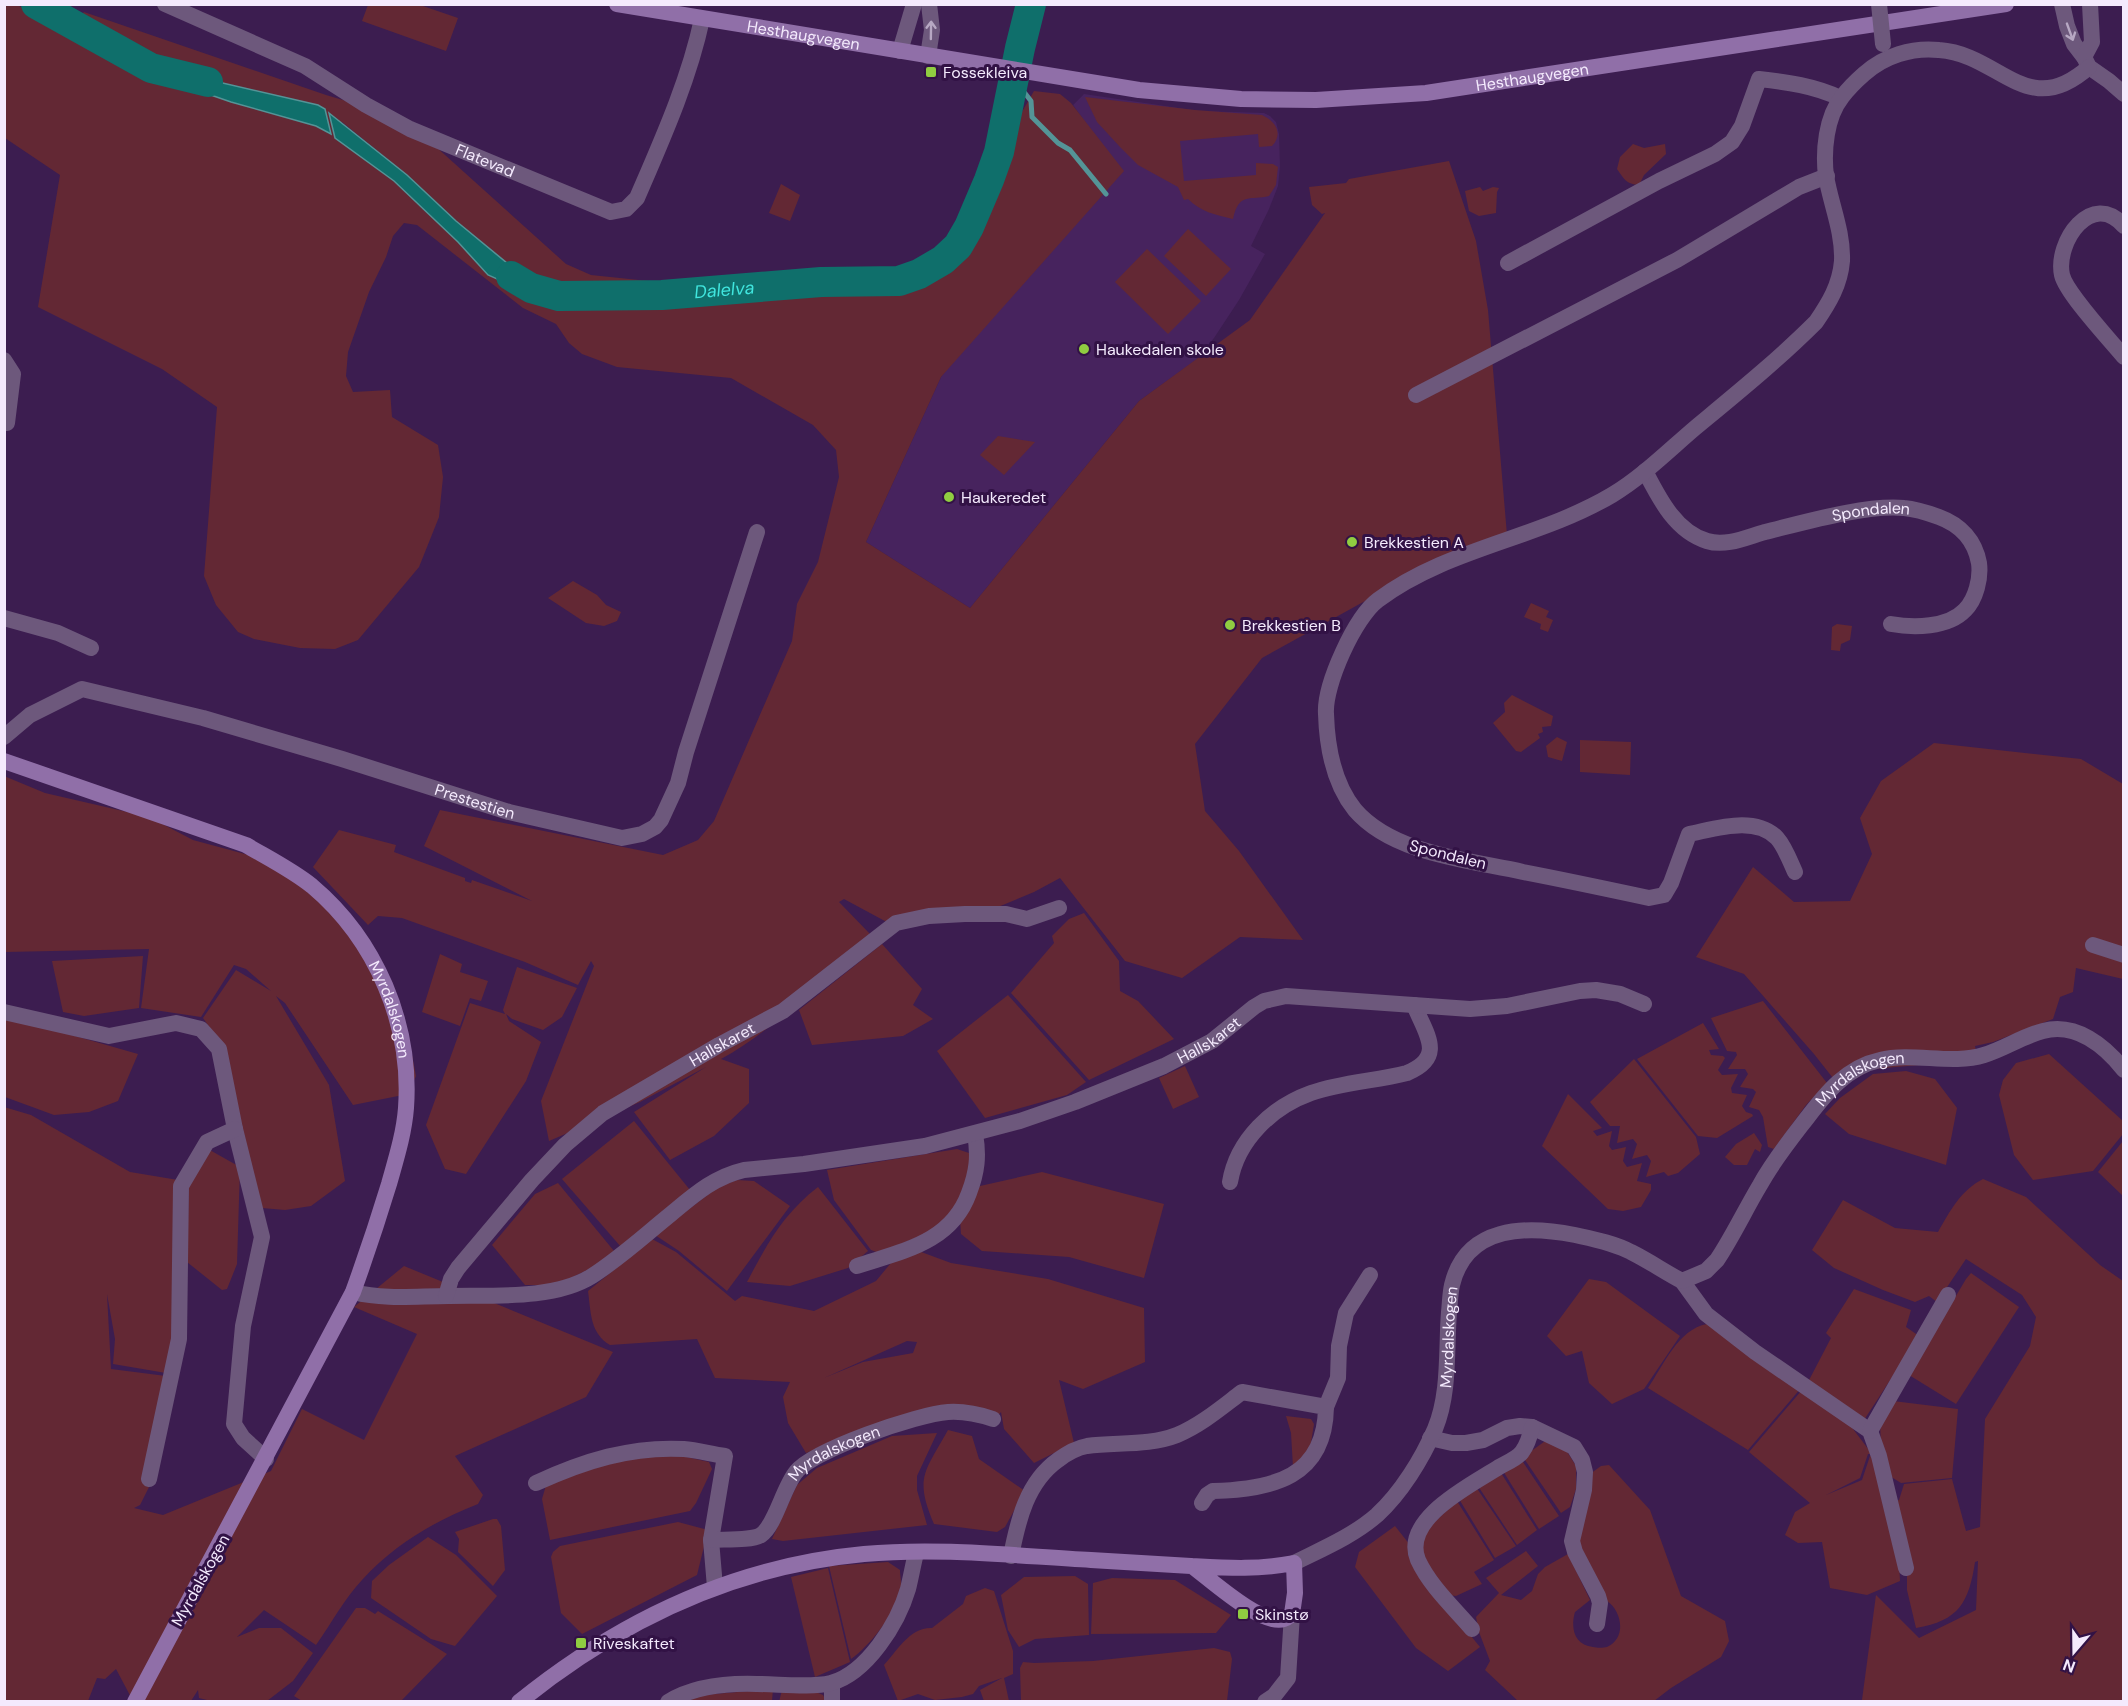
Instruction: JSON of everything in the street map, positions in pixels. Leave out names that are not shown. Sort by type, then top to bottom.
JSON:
[{"type":"main road","name":"Hesthaugvegen","points":[[617,4],[1139,90],[1218,98],[1287,100],[1426,93],[2006,4]]},
{"type":"main road","name":"Myrdalskogen","points":[[4,761],[246,845],[283,866],[310,885],[335,908],[363,942],[386,986],[395,1012],[406,1072],[406,1109],[392,1173],[354,1292],[135,1701]]},
{"type":"main road","name":"Myrdalskogen","points":[[519,1701],[553,1674],[596,1645],[670,1606],[715,1587],[801,1563],[865,1554],[916,1553],[1265,1569],[1294,1563]]},
{"type":"main road","points":[[1192,1566],[1254,1612],[1272,1620],[1284,1620],[1292,1614],[1295,1593],[1294,1563]]},
{"type":"street","name":"Flatevad","points":[[165,4],[305,66],[366,105],[410,129],[610,212],[626,209],[637,198],[674,107],[696,45],[702,19]]},
{"type":"street","points":[[900,51],[914,4]]},
{"type":"street","points":[[928,56],[932,30],[929,4]]},
{"type":"street","points":[[1879,4],[1884,51]]},
{"type":"street","points":[[2062,4],[2074,44],[2087,62],[2124,94]]},
{"type":"street","points":[[2087,62],[2092,42],[2090,4]]},
{"type":"street","name":"Spondalen","points":[[1795,872],[1776,837],[1750,826],[1731,826],[1689,834],[1671,883],[1664,895],[1649,898],[1406,844],[1372,825],[1355,810],[1337,777],[1328,741],[1325,707],[1340,659],[1356,628],[1375,602],[1414,576],[1585,509],[1613,494],[1645,471],[1816,322],[1840,279],[1842,259],[1838,220],[1827,176],[1827,133],[1840,99],[1884,51],[1951,51],[1979,61],[2024,86],[2040,89],[2060,86],[2070,81],[2087,62]]},
{"type":"street","points":[[1508,263],[1659,181],[1714,154],[1732,142],[1742,126],[1759,79],[1791,83],[1828,92],[1840,99]]},
{"type":"street","points":[[1416,395],[1677,260],[1799,187],[1827,176]]},
{"type":"street","points":[[2124,225],[2112,216],[2104,214],[2088,216],[2074,227],[2061,262],[2064,281],[2069,290],[2124,357]]},
{"type":"street","points":[[4,360],[13,374],[7,423]]},
{"type":"street","name":"Spondalen","points":[[1645,471],[1663,504],[1674,518],[1686,529],[1708,541],[1726,543],[1783,528],[1885,507],[1924,511],[1945,519],[1959,528],[1972,542],[1979,566],[1976,592],[1965,610],[1955,618],[1905,626],[1891,624]]},
{"type":"street","name":"Prestestien","points":[[4,737],[30,715],[82,689],[214,722],[342,759],[509,812],[622,838],[642,834],[655,827],[661,820],[678,783],[757,532]]},
{"type":"street","points":[[4,618],[58,633],[91,648]]},
{"type":"street","name":"Hallskaret","points":[[446,1296],[458,1268],[532,1180],[565,1145],[586,1127],[620,1101],[783,1011],[896,923],[929,916],[965,914],[1006,914],[1027,919],[1059,908]]},
{"type":"street","points":[[2093,945],[2124,955]]},
{"type":"street","name":"Hallskaret","points":[[354,1292],[374,1297],[410,1298],[522,1294],[566,1287],[591,1277],[708,1185],[730,1173],[883,1153],[975,1134],[1076,1102],[1164,1066],[1212,1041],[1254,1007],[1275,998],[1297,996],[1470,1009],[1491,1008],[1596,990],[1620,994],[1644,1004]]},
{"type":"street","points":[[1230,1182],[1232,1168],[1240,1148],[1257,1129],[1282,1108],[1310,1094],[1407,1073],[1425,1063],[1429,1058],[1431,1046],[1414,1005]]},
{"type":"street","points":[[4,1012],[109,1036],[176,1023],[201,1029],[219,1049],[235,1129],[262,1237],[243,1326],[234,1424],[243,1438],[266,1459]]},
{"type":"street","name":"Myrdalskogen","points":[[1682,1281],[1706,1271],[1717,1260],[1775,1159],[1825,1095],[1844,1077],[1861,1066],[1898,1057],[1968,1058],[1982,1056],[2042,1031],[2058,1028],[2075,1031],[2095,1041],[2121,1062]]},
{"type":"street","points":[[149,1479],[179,1339],[181,1186],[207,1142],[235,1129]]},
{"type":"street","points":[[857,1266],[918,1246],[952,1224],[968,1198],[975,1178],[978,1153],[975,1134]]},
{"type":"street","name":"Myrdalskogen","points":[[1294,1563],[1349,1535],[1376,1515],[1395,1496],[1412,1471],[1436,1426],[1442,1401],[1446,1374],[1451,1286],[1458,1266],[1470,1251],[1485,1239],[1505,1231],[1559,1232],[1592,1238],[1629,1251],[1682,1281],[1712,1320],[1870,1431]]},
{"type":"street","points":[[1202,1503],[1213,1491],[1261,1487],[1279,1481],[1309,1461],[1321,1444],[1326,1421],[1326,1407],[1338,1378],[1339,1346],[1346,1313],[1370,1275]]},
{"type":"street","points":[[1906,1568],[1879,1455],[1870,1431],[1948,1294]]},
{"type":"street","points":[[1011,1556],[1026,1500],[1050,1465],[1067,1453],[1084,1446],[1154,1441],[1177,1435],[1201,1422],[1242,1392],[1326,1407]]},
{"type":"street","name":"Myrdalskogen","points":[[711,1540],[758,1537],[770,1525],[784,1489],[803,1464],[852,1441],[905,1422],[947,1412],[978,1414],[993,1419]]},
{"type":"street","points":[[1430,1438],[1452,1443],[1466,1443],[1483,1440],[1507,1428],[1520,1426],[1532,1427],[1574,1447],[1582,1460],[1585,1472],[1584,1490],[1572,1541],[1575,1552],[1598,1596],[1600,1603],[1597,1624]]},
{"type":"street","points":[[1472,1629],[1435,1586],[1419,1561],[1415,1548],[1417,1536],[1423,1523],[1433,1512],[1472,1484],[1521,1454],[1530,1440],[1532,1427]]},
{"type":"street","points":[[536,1482],[591,1460],[629,1451],[685,1449],[725,1456],[711,1540],[715,1587]]},
{"type":"street","points":[[668,1701],[710,1687],[729,1684],[832,1683],[856,1669],[875,1651],[895,1618],[907,1591],[916,1553]]},
{"type":"street","points":[[1265,1701],[1274,1696],[1288,1678],[1292,1614]]},
{"type":"street","points":[[832,1683],[832,1701]]},
{"type":"shaded area","points":[[5,5],[17,5],[68,30],[84,12],[326,95],[404,118],[566,264],[591,275],[658,282],[765,281],[887,287],[915,282],[951,264],[970,246],[995,203],[1019,117],[1034,91],[1060,94],[1071,103],[1124,171],[941,377],[866,542],[970,608],[1139,401],[1250,320],[1325,213],[1322,214],[1312,205],[1309,187],[1346,183],[1349,179],[1449,161],[1476,241],[1488,310],[1507,535],[1432,564],[1262,658],[1195,744],[1205,811],[1239,851],[1303,940],[1240,937],[1182,978],[1125,961],[1060,878],[998,907],[896,927],[844,899],[839,902],[871,935],[781,1017],[742,1047],[721,1059],[749,1069],[749,1103],[714,1136],[670,1160],[634,1112],[706,1067],[640,1102],[549,1141],[541,1101],[594,966],[591,961],[578,985],[525,962],[402,918],[378,916],[368,925],[313,867],[339,830],[396,845],[394,852],[465,878],[465,881],[471,883],[472,880],[532,901],[424,846],[440,810],[663,855],[698,840],[714,821],[792,641],[797,604],[818,562],[839,477],[836,450],[813,425],[731,378],[617,367],[582,354],[569,343],[556,324],[523,308],[417,225],[404,223],[393,236],[386,257],[369,292],[348,352],[346,376],[353,392],[390,390],[392,417],[438,445],[443,477],[439,517],[419,567],[358,640],[335,649],[300,648],[254,639],[238,632],[216,605],[204,576],[217,407],[162,369],[38,307],[60,175],[5,138]],"holes":[[[325,109],[331,134],[316,126]],[[342,122],[524,277],[550,287],[542,299],[488,275],[458,242],[394,181],[335,138]]]},
{"type":"shaded area","points":[[368,5],[420,5],[458,18],[446,51],[362,21]]},
{"type":"shaded area","points":[[171,71],[318,105],[325,109],[331,134],[316,126],[231,102],[182,85]]},
{"type":"shaded area","name":"Haukedalen skole","points":[[1084,94],[1199,111],[1264,113],[1270,116],[1276,122],[1279,134],[1278,186],[1251,246],[1265,254],[1239,300],[1214,338],[1196,360],[1139,401],[970,608],[866,542],[941,377],[1108,154],[1073,105]]},
{"type":"shaded area","points":[[1085,97],[1195,110],[1262,115],[1274,124],[1278,132],[1272,146],[1259,147],[1258,134],[1180,141],[1184,181],[1256,175],[1256,163],[1273,164],[1278,167],[1276,185],[1269,196],[1242,201],[1233,219],[1203,210],[1188,199],[1184,200],[1178,187],[1138,165],[1097,122]]},
{"type":"shaded area","points":[[329,113],[407,175],[456,221],[524,277],[551,287],[542,299],[488,275],[458,242],[394,181],[335,138]]},
{"type":"shaded area","points":[[1633,144],[1644,148],[1665,144],[1666,154],[1644,175],[1639,185],[1626,180],[1617,169],[1620,157]]},
{"type":"shaded area","points":[[781,184],[800,195],[790,221],[769,213]]},
{"type":"shaded area","points":[[1480,187],[1483,191],[1493,187],[1499,188],[1496,213],[1479,216],[1469,211],[1465,191]]},
{"type":"shaded area","points":[[1188,229],[1231,269],[1206,296],[1164,256]]},
{"type":"shaded area","points":[[1147,249],[1201,301],[1168,334],[1115,282]]},
{"type":"shaded area","points":[[998,436],[1035,442],[1004,475],[980,455]]},
{"type":"shaded area","points":[[573,581],[597,595],[606,605],[621,612],[617,621],[604,626],[586,623],[548,598]]},
{"type":"shaded area","points":[[1531,603],[1549,611],[1546,617],[1553,620],[1548,632],[1540,629],[1541,624],[1524,617]]},
{"type":"shaded area","points":[[1837,624],[1852,626],[1850,640],[1841,644],[1840,651],[1831,650],[1832,627]]},
{"type":"shaded area","points":[[1512,695],[1553,716],[1551,726],[1542,727],[1543,732],[1538,734],[1540,738],[1521,752],[1516,751],[1493,723],[1505,712],[1504,703]]},
{"type":"shaded area","points":[[1557,737],[1567,742],[1562,761],[1548,757],[1546,746]]},
{"type":"shaded area","points":[[1580,740],[1631,742],[1630,775],[1580,772]]},
{"type":"shaded area","points":[[1934,743],[2081,759],[2123,784],[2123,979],[2076,968],[2073,992],[2060,997],[2053,1019],[1993,1042],[1975,1046],[1978,1060],[1873,1069],[1840,1087],[1744,974],[1696,957],[1753,867],[1794,902],[1850,901],[1872,854],[1860,818],[1881,781]]},
{"type":"shaded area","points":[[4,776],[45,793],[149,817],[193,840],[271,861],[325,895],[406,1024],[416,1076],[408,1094],[353,1105],[285,1003],[276,996],[329,1085],[345,1181],[311,1206],[285,1210],[262,1208],[222,1045],[203,1018],[236,970],[271,991],[246,969],[234,965],[201,1017],[141,1008],[149,949],[5,952]]},
{"type":"shaded area","points":[[1084,913],[1119,961],[1120,991],[1138,1001],[1174,1039],[1089,1080],[1011,993],[1054,943],[1052,936],[1069,919]]},
{"type":"shaded area","points":[[882,944],[922,989],[913,1005],[933,1019],[903,1036],[812,1045],[799,1010]]},
{"type":"shaded area","points":[[440,954],[462,964],[460,972],[488,981],[481,1001],[470,998],[460,1026],[422,1012]]},
{"type":"shaded area","points":[[143,956],[139,1008],[84,1016],[63,1012],[52,961]]},
{"type":"shaded area","points":[[517,967],[577,988],[562,1017],[543,1030],[512,1019],[506,1014],[509,1021],[541,1042],[526,1081],[466,1174],[445,1169],[426,1125],[470,1003],[505,1014],[503,1010]]},
{"type":"shaded area","points":[[1008,995],[1086,1082],[1067,1095],[985,1118],[937,1051]]},
{"type":"shaded area","points":[[1763,1001],[1827,1083],[1806,1105],[1774,1149],[1768,1147],[1763,1117],[1759,1110],[1749,1107],[1756,1092],[1753,1089],[1740,1087],[1748,1074],[1745,1069],[1728,1069],[1737,1055],[1736,1052],[1727,1051],[1711,1018]]},
{"type":"shaded area","points":[[5,1016],[138,1054],[118,1101],[89,1112],[54,1115],[5,1097]]},
{"type":"shaded area","points":[[1703,1023],[1719,1049],[1709,1050],[1711,1055],[1725,1058],[1718,1070],[1722,1075],[1738,1074],[1731,1088],[1732,1093],[1747,1095],[1742,1106],[1753,1116],[1717,1138],[1698,1136],[1637,1059]]},
{"type":"shaded area","points":[[2049,1054],[2123,1121],[2123,1134],[2093,1171],[2033,1180],[2014,1155],[1999,1095],[2003,1080],[2016,1063]]},
{"type":"shaded area","points":[[1634,1059],[1696,1137],[1700,1154],[1678,1173],[1668,1176],[1664,1172],[1646,1177],[1651,1161],[1647,1155],[1632,1159],[1637,1144],[1633,1139],[1617,1143],[1620,1126],[1610,1126],[1590,1102]]},
{"type":"shaded area","points":[[1185,1066],[1199,1097],[1173,1109],[1159,1078]]},
{"type":"shaded area","points":[[1906,1071],[1935,1079],[1957,1108],[1946,1165],[1849,1134],[1825,1114],[1840,1098],[1873,1074]]},
{"type":"shaded area","points":[[1568,1094],[1602,1128],[1593,1131],[1597,1136],[1612,1131],[1609,1146],[1612,1150],[1626,1147],[1623,1161],[1627,1167],[1642,1163],[1637,1181],[1651,1184],[1651,1190],[1641,1207],[1623,1211],[1608,1209],[1542,1146]]},
{"type":"shaded area","points":[[4,1107],[31,1115],[130,1172],[178,1180],[177,1304],[166,1373],[113,1364],[115,1339],[107,1294],[111,1369],[166,1376],[150,1485],[140,1505],[134,1508],[163,1515],[271,1471],[302,1409],[364,1440],[417,1334],[354,1307],[404,1266],[613,1352],[586,1397],[455,1456],[483,1495],[478,1504],[430,1526],[401,1545],[374,1567],[343,1603],[316,1645],[264,1610],[237,1637],[259,1628],[281,1628],[313,1653],[293,1681],[267,1701],[211,1701],[199,1698],[198,1690],[191,1701],[133,1701],[116,1669],[105,1679],[97,1678],[88,1701],[5,1701]]},
{"type":"shaded area","points":[[634,1121],[690,1190],[621,1247],[562,1179]]},
{"type":"shaded area","points":[[1754,1133],[1762,1145],[1760,1152],[1755,1149],[1747,1165],[1734,1165],[1725,1157],[1736,1144]]},
{"type":"shaded area","points":[[2123,1141],[2123,1196],[2098,1172]]},
{"type":"shaded area","points":[[208,1149],[240,1167],[237,1264],[227,1289],[222,1290],[187,1262],[189,1178]]},
{"type":"shaded area","points":[[957,1149],[969,1153],[973,1163],[960,1201],[940,1228],[879,1253],[871,1250],[834,1200],[827,1170]]},
{"type":"shaded area","points":[[1042,1172],[1164,1204],[1144,1278],[1069,1257],[982,1251],[961,1234],[960,1219],[980,1186]]},
{"type":"shaded area","points":[[1983,1179],[2026,1197],[2100,1265],[2123,1281],[2123,1701],[1862,1700],[1876,1595],[1919,1638],[1976,1610],[1978,1561],[1975,1562],[1965,1599],[1952,1615],[1931,1625],[1916,1628],[1907,1590],[1907,1566],[1892,1502],[1899,1500],[1904,1484],[1952,1479],[1966,1531],[1980,1527],[1985,1419],[2030,1346],[2036,1317],[2022,1295],[1966,1259],[1937,1302],[1929,1296],[1915,1302],[1834,1268],[1812,1250],[1843,1200],[1895,1228],[1938,1232],[1962,1195]]},
{"type":"shaded area","points":[[737,1180],[754,1181],[790,1206],[727,1291],[679,1251],[655,1235],[718,1187]]},
{"type":"shaded area","points":[[558,1183],[614,1251],[600,1264],[556,1285],[525,1285],[492,1245],[535,1194]]},
{"type":"shaded area","points":[[818,1187],[868,1251],[848,1268],[790,1286],[747,1282],[769,1242],[785,1219]]},
{"type":"shaded area","points":[[652,1239],[676,1252],[735,1301],[742,1296],[814,1311],[876,1281],[905,1246],[951,1263],[1048,1279],[1144,1308],[1145,1362],[1083,1389],[1059,1380],[1074,1443],[1034,1463],[1004,1429],[1001,1412],[997,1417],[884,1422],[806,1453],[788,1423],[783,1397],[790,1382],[715,1378],[697,1339],[610,1345],[603,1340],[595,1328],[588,1291]],"holes":[[[907,1341],[917,1342],[913,1353],[863,1362],[824,1378]]]},
{"type":"shaded area","points":[[1971,1273],[2019,1307],[1956,1404],[1909,1375]]},
{"type":"shaded area","points":[[1589,1279],[1606,1282],[1680,1336],[1644,1389],[1612,1404],[1589,1383],[1582,1351],[1566,1356],[1547,1336]]},
{"type":"shaded area","points":[[1854,1289],[1911,1310],[1906,1327],[1919,1336],[1864,1420],[1807,1384],[1831,1338],[1826,1333]]},
{"type":"shaded area","points":[[1707,1324],[1801,1388],[1748,1450],[1648,1388],[1680,1341],[1697,1327]]},
{"type":"shaded area","points":[[1802,1390],[1850,1425],[1872,1454],[1868,1454],[1860,1478],[1826,1495],[1862,1480],[1870,1456],[1874,1454],[1899,1560],[1900,1581],[1867,1595],[1830,1588],[1822,1542],[1798,1543],[1785,1535],[1795,1512],[1810,1503],[1749,1452]]},
{"type":"shaded area","points":[[1893,1401],[1958,1409],[1952,1478],[1901,1483],[1885,1473],[1880,1422]]},
{"type":"shaded area","points":[[1286,1416],[1311,1419],[1314,1424],[1310,1449],[1293,1467],[1291,1433]]},
{"type":"shaded area","points":[[948,1430],[972,1436],[979,1459],[1025,1491],[1005,1527],[997,1532],[934,1524],[925,1495],[925,1475]]},
{"type":"shaded area","points":[[937,1433],[917,1476],[917,1490],[927,1525],[783,1541],[772,1539],[797,1485],[817,1468],[892,1436]]},
{"type":"shaded area","points":[[1548,1439],[1563,1445],[1576,1466],[1576,1489],[1570,1507],[1561,1513],[1523,1457]]},
{"type":"shaded area","points":[[658,1455],[682,1456],[709,1462],[712,1469],[690,1511],[550,1540],[542,1499],[547,1482],[610,1460]]},
{"type":"shaded area","points":[[1521,1459],[1559,1516],[1539,1529],[1503,1471]]},
{"type":"shaded area","points":[[1609,1465],[1650,1510],[1681,1596],[1725,1621],[1729,1641],[1721,1657],[1654,1701],[1518,1701],[1485,1670],[1490,1661],[1476,1617],[1499,1593],[1486,1578],[1526,1551],[1538,1566],[1501,1595],[1521,1600],[1532,1591],[1538,1574],[1545,1567],[1568,1554],[1590,1600],[1575,1612],[1573,1624],[1575,1635],[1587,1646],[1602,1648],[1613,1643],[1620,1631],[1619,1618],[1607,1601],[1578,1541],[1590,1474],[1601,1466]]},
{"type":"shaded area","points":[[1501,1473],[1537,1530],[1517,1545],[1478,1486]]},
{"type":"shaded area","points":[[1476,1487],[1516,1546],[1495,1558],[1459,1499]]},
{"type":"shaded area","points":[[1457,1501],[1494,1560],[1474,1572],[1482,1584],[1456,1596],[1447,1595],[1422,1562],[1424,1532]]},
{"type":"shaded area","points":[[497,1519],[501,1526],[505,1570],[493,1586],[458,1552],[459,1539],[455,1532]]},
{"type":"shaded area","points":[[678,1522],[708,1530],[697,1575],[582,1634],[561,1613],[551,1557],[560,1546]]},
{"type":"shaded area","points":[[1395,1526],[1410,1545],[1408,1555],[1424,1579],[1480,1647],[1448,1671],[1416,1648],[1355,1567],[1359,1552]]},
{"type":"shaded area","points":[[428,1537],[456,1555],[497,1596],[455,1646],[431,1639],[371,1598],[372,1581],[389,1565]]},
{"type":"shaded area","points":[[888,1562],[900,1570],[901,1588],[898,1599],[881,1628],[851,1659],[829,1566]]},
{"type":"shaded area","points":[[828,1568],[850,1662],[815,1677],[791,1577]]},
{"type":"shaded area","points":[[1075,1576],[1088,1584],[1089,1635],[1035,1639],[1019,1647],[1008,1630],[1001,1595],[1024,1577]]},
{"type":"shaded area","points":[[1112,1578],[1175,1580],[1231,1615],[1216,1633],[1091,1634],[1093,1583]]},
{"type":"shaded area","points":[[985,1588],[994,1591],[1013,1651],[1013,1674],[1004,1678],[1009,1701],[984,1701],[980,1690],[1002,1678],[979,1686],[973,1694],[962,1697],[935,1700],[918,1694],[898,1701],[884,1665],[917,1631],[932,1628],[963,1604],[966,1596]]},
{"type":"shaded area","points":[[356,1608],[365,1608],[375,1614],[378,1611],[447,1654],[401,1701],[302,1701],[294,1696]]},
{"type":"shaded area","points":[[1214,1648],[1230,1652],[1232,1659],[1227,1701],[1021,1701],[1020,1668],[1023,1662],[1093,1661]]},
{"type":"shaded area","points":[[773,1689],[772,1701],[685,1702],[703,1695]]},
{"type":"shaded area","points":[[782,1690],[811,1690],[823,1695],[826,1701],[779,1702]]},
{"type":"waterway","points":[[36,4],[151,68],[208,82]]},
{"type":"waterway","name":"Dalelva","points":[[511,276],[531,288],[559,296],[662,295],[821,282],[899,281],[919,274],[943,260],[958,246],[969,227],[989,180],[999,152],[1031,4]]},
{"type":"waterway","points":[[1013,88],[1024,92],[1031,101],[1032,117],[1058,143],[1070,150],[1106,194]]},
{"type":"place","name":"Fossekleiva","points":[[931,72]]},
{"type":"place","name":"Haukedalen skole","points":[[1084,349]]},
{"type":"place","name":"Haukeredet","points":[[949,497]]},
{"type":"place","name":"Brekkestien A","points":[[1352,542]]},
{"type":"place","name":"Brekkestien B","points":[[1230,625]]},
{"type":"place","name":"Skinstø","points":[[1243,1614]]},
{"type":"place","name":"Riveskaftet","points":[[581,1643]]}]
